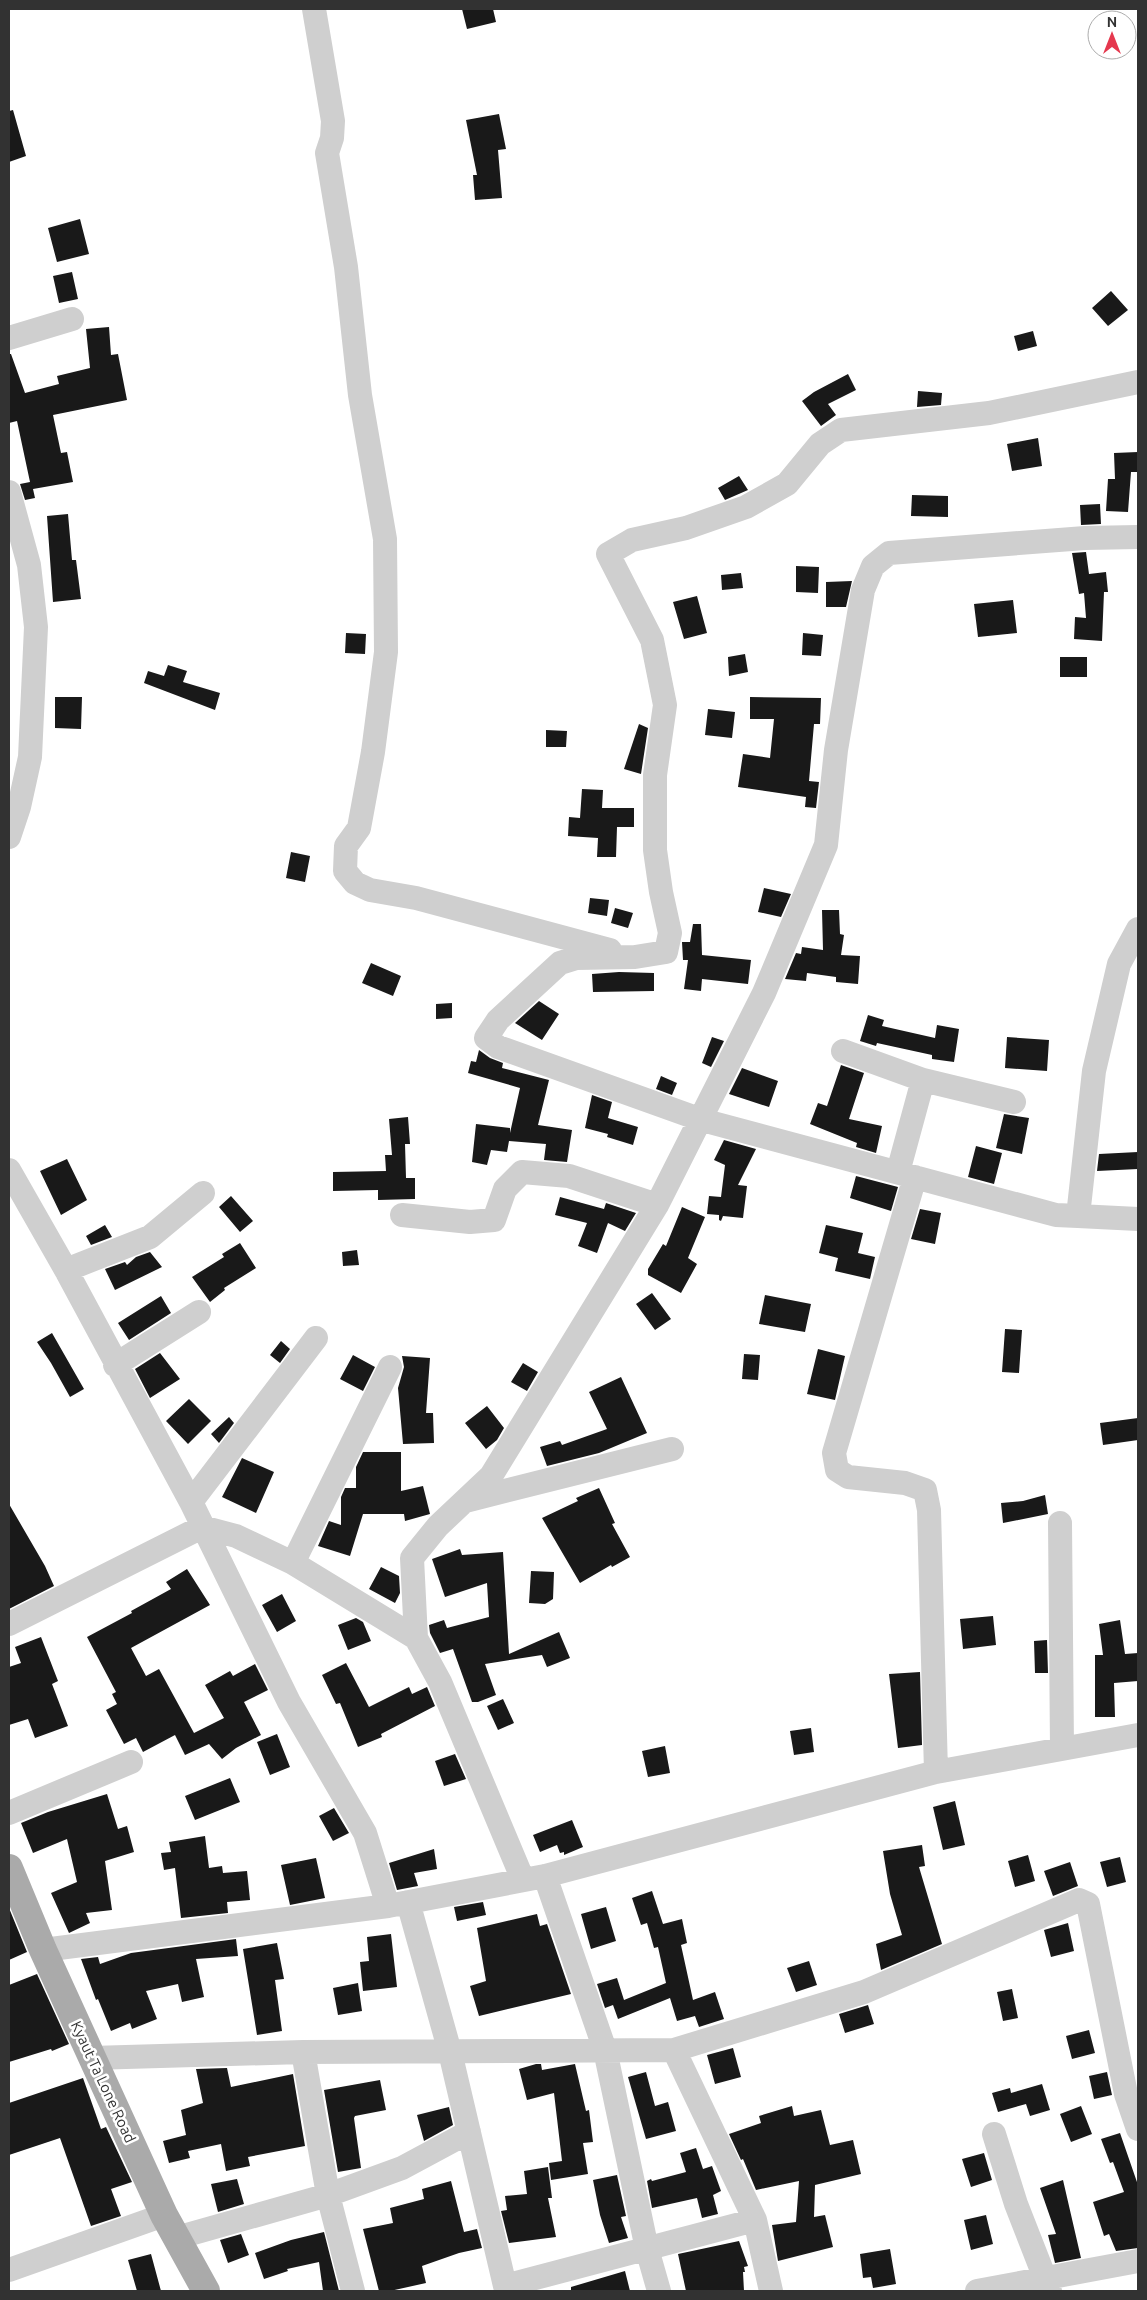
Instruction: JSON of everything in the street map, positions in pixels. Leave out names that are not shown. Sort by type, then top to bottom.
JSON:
[{"type":"main road","name":"Kyaut Ta Lone Road","points":[[9,1868],[91,2058],[170,2226],[203,2289]]},
{"type":"street","points":[[314,9],[333,121],[332,138],[327,153],[346,267],[360,395],[386,539],[386,652],[373,752],[359,828],[346,846],[344,871],[355,882],[370,890],[416,898],[635,957]]},
{"type":"street","points":[[9,338],[72,319]]},
{"type":"street","points":[[1138,382],[989,413],[841,430],[820,444],[787,484],[746,507],[686,528],[632,540],[608,554],[652,640],[665,705],[655,775],[655,850],[661,892],[670,933],[666,952],[635,957],[576,958],[560,963],[498,1020],[486,1038],[498,1047],[702,1120],[1056,1215],[1138,1219]]},
{"type":"street","points":[[9,492],[19,567],[36,627],[30,756],[19,807],[9,837]]},
{"type":"street","points":[[659,2291],[647,2249],[605,2050],[534,1878],[440,1682],[416,1638],[412,1558],[438,1526],[491,1476],[657,1205],[702,1120],[764,993],[826,845],[836,750],[861,600],[863,590],[874,566],[889,553],[1086,538],[1138,538]]},
{"type":"street","points":[[1078,1216],[1094,1071],[1119,964],[1138,929]]},
{"type":"street","points":[[843,1051],[923,1080],[1014,1102]]},
{"type":"street","points":[[923,1080],[906,1175],[834,1453],[837,1470],[848,1478],[905,1483],[924,1490],[929,1510],[936,1772]]},
{"type":"street","points":[[9,1170],[66,1270],[115,1365],[191,1502],[289,1702],[365,1833],[398,1904],[450,2052],[469,2132],[496,2289],[756,2220]]},
{"type":"street","points":[[402,1215],[470,1222],[494,1220],[505,1189],[522,1172],[569,1176],[657,1205]]},
{"type":"street","points":[[66,1270],[150,1238],[203,1193]]},
{"type":"street","points":[[115,1365],[199,1312]]},
{"type":"street","points":[[191,1502],[316,1338]]},
{"type":"street","points":[[293,1563],[390,1367]]},
{"type":"street","points":[[464,1502],[672,1449]]},
{"type":"street","points":[[1060,1523],[1062,1748]]},
{"type":"street","points":[[9,1624],[202,1527],[236,1536],[293,1563],[416,1638]]},
{"type":"street","points":[[43,1950],[398,1904],[534,1878],[936,1772],[1138,1735]]},
{"type":"street","points":[[9,1813],[131,1762]]},
{"type":"street","points":[[91,2058],[303,2052],[674,2050],[864,1992],[1079,1900],[1088,1904],[1126,2094],[1138,2129]]},
{"type":"street","points":[[674,2050],[756,2220],[771,2291]]},
{"type":"street","points":[[303,2052],[328,2195],[354,2291]]},
{"type":"street","points":[[9,2270],[170,2226],[328,2195],[402,2168],[469,2132]]},
{"type":"street","points":[[994,2134],[1016,2204],[1047,2284]]},
{"type":"street","points":[[989,2290],[1047,2284],[1138,2262]]},
{"type":"building","points":[[462,9],[493,9],[496,22],[467,29]]},
{"type":"building","points":[[13,110],[26,156],[9,162],[9,111]]},
{"type":"building","points":[[499,114],[506,149],[498,150],[502,198],[475,200],[473,175],[477,175],[466,120]]},
{"type":"building","points":[[80,219],[89,254],[57,262],[48,228]]},
{"type":"building","points":[[72,272],[78,299],[59,303],[53,276]]},
{"type":"building","points":[[1111,291],[1128,310],[1108,326],[1092,308]]},
{"type":"building","points":[[109,327],[111,355],[118,354],[127,400],[53,415],[61,453],[67,452],[73,482],[33,489],[35,498],[25,500],[20,484],[30,482],[17,421],[9,423],[9,354],[11,354],[25,393],[59,384],[57,376],[90,368],[86,329]]},
{"type":"building","points":[[1033,331],[1037,346],[1018,351],[1014,336]]},
{"type":"building","points":[[848,374],[856,390],[828,404],[836,415],[821,426],[802,401],[814,392]]},
{"type":"building","points":[[918,391],[942,393],[941,405],[917,407]]},
{"type":"building","points":[[1038,438],[1042,466],[1012,471],[1007,444]]},
{"type":"building","points":[[1138,452],[1138,472],[1131,472],[1128,512],[1106,511],[1108,479],[1115,479],[1114,453]]},
{"type":"building","points":[[739,476],[748,490],[725,500],[718,488]]},
{"type":"building","points":[[912,495],[948,496],[948,517],[911,516]]},
{"type":"building","points":[[1100,504],[1101,524],[1081,525],[1080,505]]},
{"type":"building","points":[[68,514],[72,560],[76,560],[81,599],[53,602],[47,516]]},
{"type":"building","points":[[1086,552],[1089,574],[1106,572],[1108,592],[1104,592],[1102,641],[1074,639],[1075,617],[1086,618],[1084,593],[1079,594],[1072,553]]},
{"type":"building","points":[[796,566],[819,567],[818,593],[796,592]]},
{"type":"building","points":[[741,573],[743,588],[722,590],[721,575]]},
{"type":"building","points":[[852,581],[846,607],[826,607],[826,582]]},
{"type":"building","points":[[697,596],[707,633],[684,639],[673,602]]},
{"type":"building","points":[[1013,600],[1017,633],[978,637],[974,604]]},
{"type":"building","points":[[346,633],[366,634],[365,654],[345,653]]},
{"type":"building","points":[[803,633],[823,635],[821,656],[802,655]]},
{"type":"building","points":[[745,654],[748,672],[729,676],[728,657]]},
{"type":"building","points":[[1060,657],[1087,657],[1087,677],[1060,677]]},
{"type":"building","points":[[168,665],[187,671],[183,682],[220,693],[215,710],[144,683],[148,671],[164,676]]},
{"type":"building","points":[[55,697],[82,697],[81,729],[55,728]]},
{"type":"building","points":[[750,697],[821,698],[820,724],[814,724],[809,781],[819,782],[816,808],[805,807],[806,797],[738,787],[743,754],[770,758],[774,719],[750,719]]},
{"type":"building","points":[[708,709],[735,712],[732,738],[705,735]]},
{"type":"building","points":[[639,724],[648,728],[641,774],[624,769]]},
{"type":"building","points":[[546,730],[567,731],[566,747],[546,747]]},
{"type":"building","points":[[582,789],[603,790],[602,808],[634,808],[634,827],[617,827],[616,857],[597,857],[598,838],[568,836],[569,817],[580,818]]},
{"type":"building","points":[[291,852],[310,856],[305,882],[286,878]]},
{"type":"building","points":[[764,888],[791,894],[781,917],[758,912]]},
{"type":"building","points":[[590,898],[609,900],[607,916],[588,913]]},
{"type":"building","points":[[615,908],[633,913],[628,928],[611,923]]},
{"type":"building","points":[[822,910],[839,910],[840,934],[844,935],[841,955],[860,956],[858,984],[836,982],[836,977],[807,973],[806,981],[785,979],[796,953],[801,954],[802,947],[823,950]]},
{"type":"building","points":[[693,924],[701,924],[702,955],[751,960],[748,984],[702,979],[701,991],[684,989],[688,960],[683,960],[682,942],[690,942]]},
{"type":"building","points":[[371,963],[401,976],[393,996],[362,983]]},
{"type":"building","points":[[619,972],[654,973],[654,991],[593,992],[592,974]]},
{"type":"building","points":[[539,1001],[559,1014],[542,1040],[515,1023]]},
{"type":"building","points":[[452,1003],[452,1018],[436,1019],[436,1004]]},
{"type":"building","points":[[868,1015],[884,1020],[882,1026],[935,1038],[937,1025],[959,1029],[954,1062],[932,1059],[932,1055],[877,1043],[876,1046],[860,1041]]},
{"type":"building","points":[[712,1037],[724,1041],[711,1067],[702,1063]]},
{"type":"building","points":[[1007,1037],[1049,1040],[1047,1071],[1005,1068]]},
{"type":"building","points":[[479,1050],[490,1058],[503,1063],[502,1068],[549,1080],[538,1125],[572,1130],[567,1162],[544,1160],[546,1144],[509,1141],[507,1152],[491,1150],[487,1165],[472,1162],[476,1124],[510,1128],[510,1133],[520,1088],[468,1073],[471,1061],[476,1062]]},
{"type":"building","points":[[841,1065],[864,1073],[849,1119],[882,1126],[876,1153],[856,1147],[857,1143],[810,1124],[818,1103],[827,1106]]},
{"type":"building","points":[[742,1068],[778,1081],[769,1107],[729,1094]]},
{"type":"building","points":[[661,1076],[677,1083],[672,1095],[656,1089]]},
{"type":"building","points":[[592,1095],[612,1102],[608,1118],[638,1127],[633,1145],[607,1137],[608,1134],[585,1128]]},
{"type":"building","points":[[1004,1114],[1029,1118],[1022,1154],[996,1148]]},
{"type":"building","points":[[408,1117],[410,1144],[405,1144],[406,1178],[415,1178],[415,1199],[378,1200],[378,1190],[333,1191],[333,1172],[386,1171],[385,1155],[392,1155],[389,1119]]},
{"type":"building","points":[[724,1140],[756,1149],[738,1185],[747,1186],[743,1218],[723,1216],[721,1221],[719,1220],[719,1215],[707,1214],[709,1196],[721,1197],[725,1165],[714,1160]]},
{"type":"building","points":[[976,1146],[1002,1153],[994,1184],[968,1177]]},
{"type":"building","points":[[1138,1152],[1138,1169],[1097,1171],[1099,1154]]},
{"type":"building","points":[[67,1159],[87,1200],[61,1215],[40,1171]]},
{"type":"building","points":[[856,1176],[898,1187],[891,1211],[850,1198]]},
{"type":"building","points":[[231,1196],[253,1221],[240,1232],[219,1207]]},
{"type":"building","points":[[560,1197],[604,1209],[606,1203],[636,1213],[625,1231],[608,1223],[597,1253],[578,1246],[587,1223],[555,1215]]},
{"type":"building","points":[[682,1207],[705,1217],[688,1258],[697,1264],[681,1293],[648,1275],[648,1269],[663,1244],[666,1246]]},
{"type":"building","points":[[920,1209],[941,1213],[935,1244],[911,1239]]},
{"type":"building","points":[[105,1225],[112,1237],[91,1245],[86,1236]]},
{"type":"building","points":[[826,1225],[863,1233],[858,1253],[875,1257],[870,1279],[835,1271],[838,1258],[819,1253]]},
{"type":"building","points":[[240,1243],[256,1268],[224,1288],[225,1290],[210,1302],[192,1277],[224,1257],[222,1254]]},
{"type":"building","points":[[357,1250],[359,1265],[343,1266],[342,1252]]},
{"type":"building","points":[[150,1252],[162,1267],[115,1290],[105,1269],[125,1262],[127,1265],[136,1257]]},
{"type":"building","points":[[652,1293],[671,1319],[655,1330],[636,1304]]},
{"type":"building","points":[[765,1295],[811,1304],[805,1332],[759,1324]]},
{"type":"building","points":[[161,1296],[171,1313],[129,1340],[118,1323]]},
{"type":"building","points":[[1005,1329],[1022,1330],[1019,1373],[1002,1372]]},
{"type":"building","points":[[52,1333],[84,1389],[70,1397],[37,1342]]},
{"type":"building","points":[[281,1341],[290,1349],[280,1363],[270,1355]]},
{"type":"building","points":[[818,1349],[845,1356],[835,1400],[807,1394]]},
{"type":"building","points":[[160,1353],[180,1379],[150,1398],[135,1369]]},
{"type":"building","points":[[744,1354],[760,1355],[758,1380],[742,1379]]},
{"type":"building","points":[[353,1355],[375,1367],[363,1391],[340,1379]]},
{"type":"building","points":[[402,1356],[430,1358],[426,1413],[433,1413],[434,1443],[403,1444],[398,1388],[404,1367]]},
{"type":"building","points":[[523,1363],[538,1372],[527,1391],[511,1382]]},
{"type":"building","points":[[621,1377],[647,1433],[599,1453],[547,1466],[540,1447],[560,1441],[562,1445],[607,1429],[589,1392]]},
{"type":"building","points":[[189,1399],[211,1421],[188,1444],[166,1421]]},
{"type":"building","points":[[487,1406],[504,1428],[497,1440],[486,1449],[465,1423]]},
{"type":"building","points":[[229,1417],[234,1423],[219,1443],[211,1434]]},
{"type":"building","points":[[1138,1418],[1138,1440],[1103,1445],[1100,1423]]},
{"type":"building","points":[[363,1452],[401,1452],[401,1491],[423,1486],[430,1514],[405,1521],[404,1514],[363,1514],[350,1556],[318,1546],[329,1521],[341,1525],[341,1497],[345,1488],[356,1488],[356,1467]]},
{"type":"building","points":[[242,1458],[274,1472],[256,1513],[222,1497]]},
{"type":"building","points":[[599,1488],[615,1523],[612,1524],[630,1557],[612,1567],[611,1565],[580,1583],[542,1518],[578,1501],[576,1498]]},
{"type":"building","points":[[1045,1495],[1048,1514],[1003,1523],[1001,1503],[1023,1501]]},
{"type":"building","points":[[9,1504],[45,1566],[54,1586],[9,1609]]},
{"type":"building","points":[[460,1549],[462,1555],[503,1552],[509,1654],[559,1632],[570,1658],[547,1667],[542,1655],[485,1664],[496,1695],[478,1702],[472,1702],[453,1649],[440,1653],[430,1633],[429,1625],[444,1620],[447,1628],[489,1617],[487,1583],[445,1597],[432,1559]]},
{"type":"building","points":[[381,1567],[399,1576],[400,1593],[395,1603],[369,1589]]},
{"type":"building","points":[[187,1569],[210,1605],[131,1648],[146,1676],[159,1669],[194,1733],[224,1718],[205,1685],[230,1671],[233,1676],[255,1664],[268,1690],[244,1702],[261,1735],[236,1748],[222,1759],[209,1744],[185,1755],[175,1735],[143,1752],[136,1738],[124,1744],[106,1710],[117,1704],[112,1694],[116,1692],[87,1637],[171,1589],[166,1582]]},
{"type":"building","points":[[531,1571],[554,1572],[553,1599],[545,1604],[529,1603]]},
{"type":"building","points":[[282,1594],[296,1621],[277,1632],[262,1605]]},
{"type":"building","points":[[993,1616],[996,1645],[963,1649],[960,1619]]},
{"type":"building","points":[[356,1618],[363,1622],[371,1641],[348,1650],[338,1625]]},
{"type":"building","points":[[1120,1620],[1125,1654],[1138,1653],[1138,1681],[1114,1683],[1115,1717],[1095,1717],[1095,1655],[1103,1655],[1099,1624]]},
{"type":"building","points":[[41,1637],[58,1681],[52,1684],[68,1726],[35,1738],[28,1719],[9,1725],[9,1667],[21,1663],[15,1647]]},
{"type":"building","points":[[1047,1640],[1048,1673],[1035,1673],[1034,1641]]},
{"type":"building","points":[[346,1663],[369,1707],[409,1687],[412,1694],[427,1687],[435,1706],[381,1734],[382,1737],[358,1747],[340,1703],[336,1704],[322,1675]]},
{"type":"building","points":[[920,1672],[922,1745],[898,1748],[889,1674]]},
{"type":"building","points":[[503,1699],[514,1723],[498,1730],[487,1706]]},
{"type":"building","points":[[811,1728],[814,1752],[794,1755],[790,1731]]},
{"type":"building","points":[[277,1734],[290,1767],[270,1775],[257,1742]]},
{"type":"building","points":[[665,1746],[670,1773],[648,1777],[642,1751]]},
{"type":"building","points":[[455,1754],[466,1779],[444,1786],[435,1761]]},
{"type":"building","points":[[230,1778],[240,1802],[195,1820],[185,1796]]},
{"type":"building","points":[[107,1794],[118,1829],[127,1826],[134,1852],[105,1861],[112,1910],[86,1913],[90,1923],[69,1933],[51,1893],[77,1882],[67,1839],[33,1853],[21,1823],[48,1812]]},
{"type":"building","points":[[955,1801],[965,1845],[943,1850],[933,1807]]},
{"type":"building","points":[[334,1808],[349,1833],[333,1841],[319,1816]]},
{"type":"building","points":[[572,1820],[583,1847],[564,1855],[564,1852],[560,1853],[557,1845],[540,1852],[533,1835]]},
{"type":"building","points":[[205,1836],[209,1868],[222,1866],[223,1873],[247,1871],[250,1900],[227,1902],[228,1913],[181,1918],[175,1868],[164,1870],[161,1853],[171,1852],[169,1842]]},
{"type":"building","points":[[922,1845],[925,1866],[919,1867],[942,1944],[881,1970],[876,1944],[902,1935],[890,1894],[883,1851]]},
{"type":"building","points":[[434,1849],[437,1869],[414,1873],[418,1886],[397,1890],[389,1863]]},
{"type":"building","points":[[1028,1855],[1035,1881],[1015,1887],[1008,1861]]},
{"type":"building","points":[[1120,1857],[1126,1882],[1107,1887],[1100,1862]]},
{"type":"building","points":[[316,1858],[325,1898],[290,1905],[281,1865]]},
{"type":"building","points":[[1070,1862],[1078,1886],[1053,1896],[1044,1871]]},
{"type":"building","points":[[652,1891],[663,1924],[682,1919],[687,1943],[681,1945],[693,2000],[715,1992],[724,2019],[699,2027],[695,2016],[677,2021],[670,1998],[618,2019],[613,2005],[605,2008],[597,1984],[617,1978],[624,2000],[666,1983],[658,1947],[654,1948],[647,1923],[641,1925],[632,1898]]},
{"type":"building","points":[[483,1902],[486,1915],[457,1921],[454,1907]]},
{"type":"building","points":[[606,1907],[616,1941],[591,1949],[581,1914]]},
{"type":"building","points":[[9,1908],[27,1952],[9,1960]]},
{"type":"building","points":[[537,1914],[540,1926],[547,1924],[571,1994],[479,2016],[470,1986],[486,1981],[477,1928]]},
{"type":"building","points":[[1068,1923],[1074,1951],[1051,1957],[1044,1930]]},
{"type":"building","points":[[391,1934],[397,1987],[363,1991],[360,1962],[369,1961],[367,1937]]},
{"type":"building","points":[[236,1939],[238,1956],[196,1959],[204,1997],[182,2002],[178,1984],[146,1991],[157,2019],[132,2029],[130,2023],[111,2031],[98,1999],[96,2000],[81,1959],[98,1957],[100,1964],[131,1953]]},
{"type":"building","points":[[277,1943],[284,1979],[275,1980],[282,2031],[257,2035],[243,1949]]},
{"type":"building","points":[[809,1961],[817,1985],[796,1992],[787,1968]]},
{"type":"building","points":[[37,1974],[69,2044],[52,2051],[51,2049],[9,2062],[9,1985]]},
{"type":"building","points":[[358,1983],[362,2011],[338,2015],[333,1988]]},
{"type":"building","points":[[1012,1989],[1018,2018],[1003,2021],[997,1992]]},
{"type":"building","points":[[868,2005],[874,2024],[845,2033],[839,2014]]},
{"type":"building","points":[[1089,2030],[1095,2053],[1072,2059],[1066,2036]]},
{"type":"building","points":[[733,2048],[741,2077],[715,2084],[707,2055]]},
{"type":"building","points":[[541,2064],[542,2070],[575,2064],[586,2111],[589,2110],[593,2142],[583,2143],[588,2174],[551,2180],[549,2163],[562,2161],[554,2093],[527,2100],[519,2069]]},
{"type":"building","points":[[227,2068],[231,2087],[293,2074],[305,2146],[248,2157],[250,2166],[226,2171],[221,2144],[188,2151],[190,2158],[169,2163],[163,2141],[186,2135],[181,2110],[203,2103],[196,2069]]},
{"type":"building","points":[[646,2072],[655,2106],[668,2102],[676,2131],[646,2139],[628,2077]]},
{"type":"building","points":[[1107,2072],[1112,2095],[1094,2099],[1089,2076]]},
{"type":"building","points":[[83,2078],[101,2129],[106,2127],[132,2182],[111,2189],[121,2216],[91,2226],[60,2138],[9,2155],[9,2103]]},
{"type":"building","points":[[380,2080],[386,2110],[355,2116],[354,2118],[361,2168],[338,2172],[324,2090]]},
{"type":"building","points":[[1042,2084],[1050,2110],[1030,2116],[1026,2104],[998,2112],[992,2093],[1010,2088],[1011,2093]]},
{"type":"building","points":[[792,2106],[794,2116],[821,2110],[830,2145],[853,2140],[861,2174],[815,2185],[814,2217],[825,2215],[833,2247],[778,2261],[772,2225],[796,2222],[799,2181],[756,2190],[743,2159],[741,2160],[729,2134],[761,2123],[759,2116]]},
{"type":"building","points":[[1081,2106],[1092,2134],[1071,2142],[1060,2114]]},
{"type":"building","points":[[449,2107],[453,2125],[424,2141],[417,2115]]},
{"type":"building","points":[[1120,2133],[1138,2185],[1138,2248],[1116,2251],[1109,2234],[1104,2236],[1093,2202],[1124,2192],[1113,2162],[1110,2163],[1101,2139]]},
{"type":"building","points":[[696,2148],[703,2169],[712,2166],[721,2191],[713,2195],[718,2214],[702,2218],[697,2198],[652,2208],[647,2181],[686,2172],[680,2153]]},
{"type":"building","points":[[984,2153],[992,2180],[971,2187],[962,2159]]},
{"type":"building","points":[[548,2167],[552,2198],[548,2198],[556,2237],[509,2243],[501,2211],[507,2210],[505,2196],[527,2194],[524,2171]]},
{"type":"building","points":[[617,2175],[626,2216],[621,2217],[628,2238],[609,2243],[600,2215],[593,2180]]},
{"type":"building","points":[[237,2179],[244,2204],[218,2212],[211,2184]]},
{"type":"building","points":[[1063,2180],[1081,2258],[1055,2263],[1048,2235],[1056,2234],[1040,2188]]},
{"type":"building","points":[[451,2181],[464,2232],[477,2229],[482,2248],[459,2253],[422,2266],[426,2283],[390,2291],[379,2291],[363,2229],[393,2223],[390,2208],[424,2199],[422,2189]]},
{"type":"building","points":[[986,2215],[993,2244],[971,2250],[964,2220]]},
{"type":"building","points":[[324,2232],[339,2291],[323,2291],[319,2262],[287,2269],[288,2271],[264,2279],[255,2253],[291,2240]]},
{"type":"building","points":[[241,2234],[249,2255],[228,2263],[220,2240]]},
{"type":"building","points":[[739,2241],[748,2266],[744,2267],[745,2272],[743,2272],[744,2291],[686,2291],[678,2254]]},
{"type":"building","points":[[890,2249],[896,2284],[873,2288],[871,2277],[863,2278],[860,2254]]},
{"type":"building","points":[[151,2254],[161,2291],[137,2291],[128,2260]]},
{"type":"building","points":[[625,2271],[630,2291],[571,2291],[571,2287]]}]
